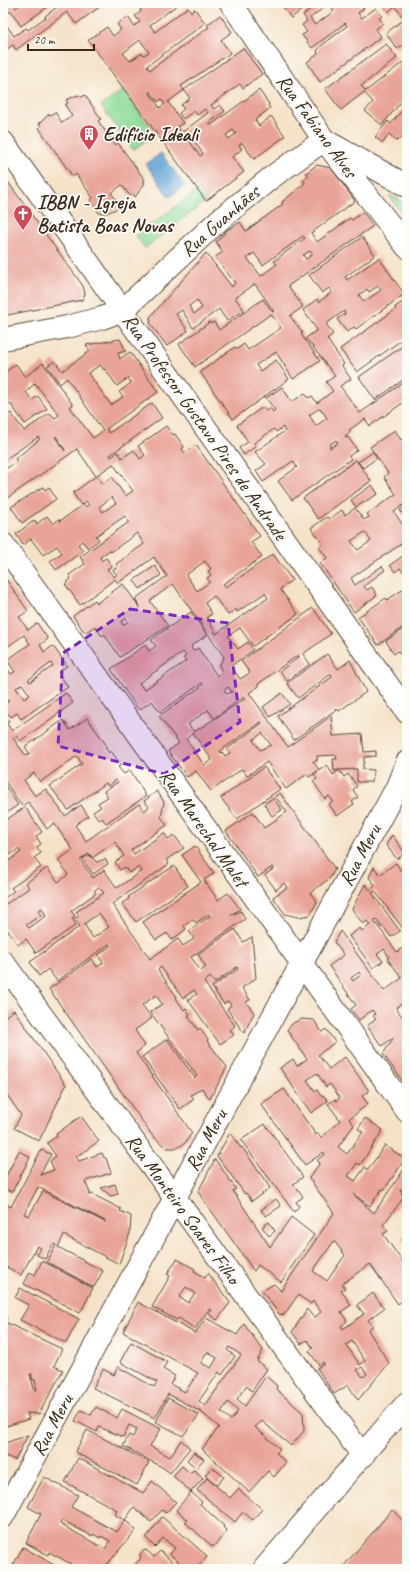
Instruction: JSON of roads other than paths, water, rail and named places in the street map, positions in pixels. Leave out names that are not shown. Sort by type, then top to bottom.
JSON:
[{"type":"street","name":"Rua Fabiano Alves","points":[[231,3],[324,140],[407,247]]},
{"type":"street","points":[[324,140],[407,186]]},
{"type":"street","name":"Rua Guanhães","points":[[123,310],[218,221],[272,177],[324,140]]},
{"type":"street","name":"Rua Professor Gustavo Pires de Andrade","points":[[3,142],[407,712]]},
{"type":"street","points":[[3,339],[67,327],[102,318],[123,310]]},
{"type":"street","name":"Rua Marechal Malet","points":[[3,544],[301,965],[407,1111]]},
{"type":"street","name":"Rua Meru","points":[[3,1516],[397,787],[407,762]]},
{"type":"street","name":"Rua Monteiro Soares Filho","points":[[5,968],[363,1456]]},
{"type":"street","points":[[264,1569],[363,1456],[407,1403]]},
{"type":"water","points":[[161,153],[185,186],[169,197],[146,164]]},
{"type":"place","name":"Edifício Ideali","points":[[89,151]]},
{"type":"place","name":"IBBN - Igreja Batista Boas Novas","points":[[23,231]]}]
